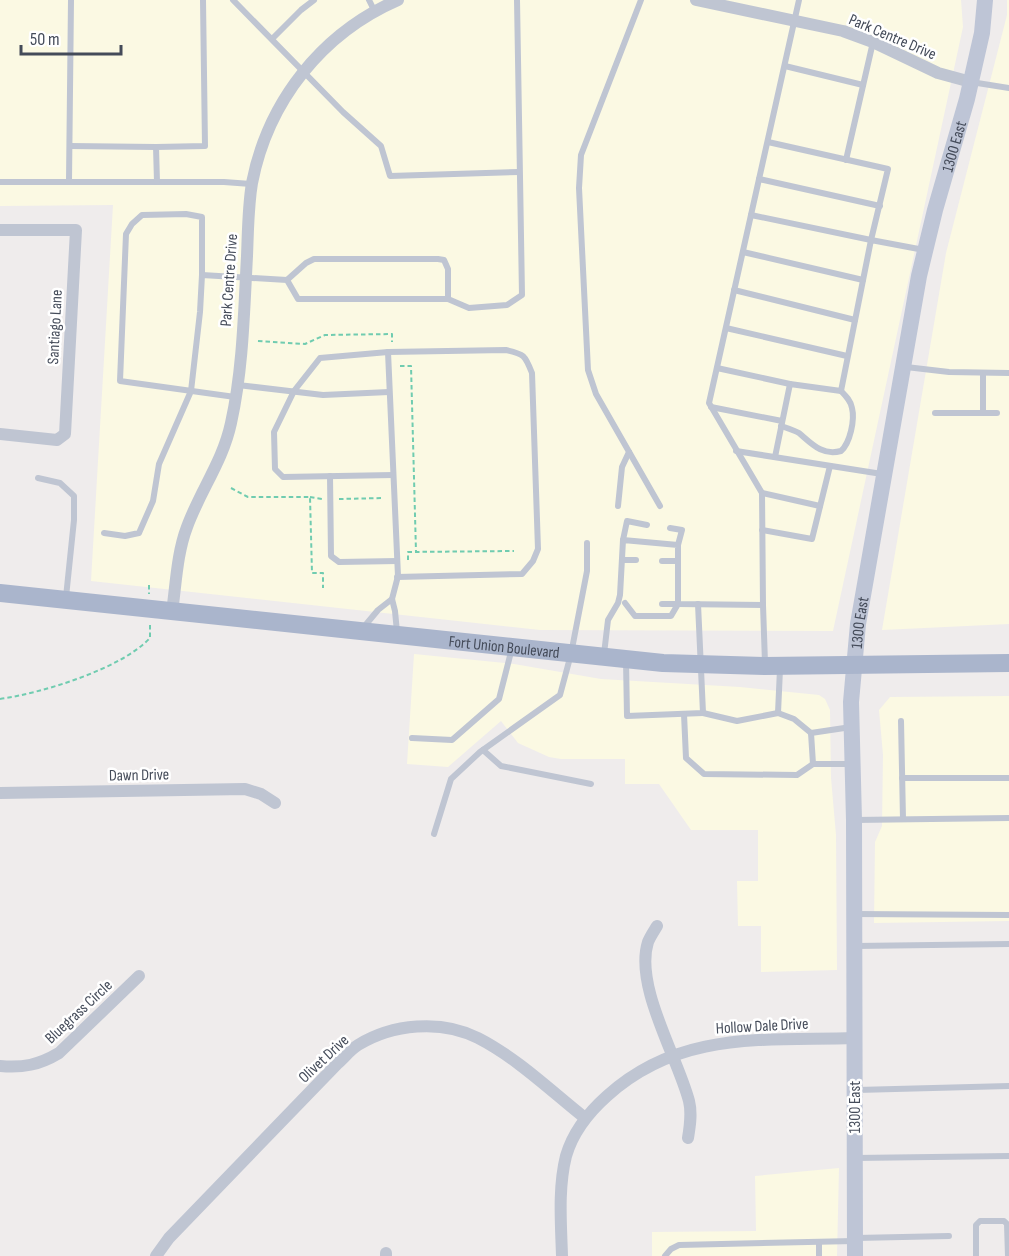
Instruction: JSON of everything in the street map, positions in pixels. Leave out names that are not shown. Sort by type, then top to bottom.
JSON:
[{"type":"main road","name":"1300 East","points":[[855,1245],[852,727],[858,624],[882,474],[924,250],[971,82],[982,33],[985,0]]},
{"type":"main road","name":"Fort Union Boulevard","points":[[0,593],[626,660],[700,665],[1009,663]]},
{"type":"street","name":"Park Centre Drive","points":[[172,612],[179,558],[186,528],[223,452],[231,425],[237,391],[252,184],[267,135],[280,106],[303,70],[325,47],[371,5],[399,0]]},
{"type":"street","name":"Park Centre Drive","points":[[696,0],[843,31],[873,42],[938,73],[971,82]]},
{"type":"street","name":"Santiago Lane","points":[[0,230],[76,230],[65,434],[57,440],[0,434]]},
{"type":"street","name":"Dawn Drive","points":[[0,793],[245,789],[261,794],[275,803]]},
{"type":"street","points":[[657,926],[648,942],[645,959],[654,1003],[690,1103],[691,1120],[688,1138]]},
{"type":"street","name":"Bluegrass Circle","points":[[0,1066],[26,1067],[48,1060],[59,1053],[139,976]]},
{"type":"street","name":"Olivet Drive","points":[[156,1256],[169,1238],[337,1064],[357,1046],[382,1033],[416,1027],[447,1027],[476,1037],[503,1053],[585,1118]]},
{"type":"street","name":"Hollow Dale Drive","points":[[562,1256],[562,1177],[567,1154],[585,1118],[616,1087],[637,1072],[672,1055],[698,1047],[725,1042],[854,1038]]},
{"type":"lane","points":[[69,181],[71,0]]},
{"type":"lane","points":[[70,146],[206,146],[202,0]]},
{"type":"lane","points":[[233,0],[381,146],[390,176],[519,172]]},
{"type":"lane","points":[[241,0],[241,8]]},
{"type":"lane","points":[[272,39],[314,0]]},
{"type":"lane","points":[[287,280],[298,299],[448,299],[469,308],[507,305],[522,295],[517,0]]},
{"type":"lane","points":[[641,0],[581,155],[579,188],[588,370],[596,394],[660,506]]},
{"type":"lane","points":[[778,713],[763,605],[762,493],[709,403],[799,0]]},
{"type":"lane","points":[[846,160],[873,42]]},
{"type":"lane","points":[[785,66],[863,85]]},
{"type":"lane","points":[[971,82],[1009,88]]},
{"type":"lane","points":[[768,142],[888,169],[871,240],[841,391]]},
{"type":"lane","points":[[156,147],[157,182]]},
{"type":"lane","points":[[759,179],[880,206]]},
{"type":"lane","points":[[0,182],[252,184]]},
{"type":"lane","points":[[104,533],[125,536],[139,533],[153,501],[159,464],[191,391],[200,312],[202,217],[186,214],[142,215],[132,224],[126,234],[120,381],[191,391],[294,391],[323,395],[389,392]]},
{"type":"lane","points":[[751,215],[924,250]]},
{"type":"lane","points":[[743,252],[863,280]]},
{"type":"lane","points":[[202,275],[287,280],[306,262],[314,259],[438,259],[444,260],[448,269],[448,299]]},
{"type":"lane","points":[[734,290],[855,320]]},
{"type":"lane","points":[[726,328],[847,356]]},
{"type":"lane","points":[[390,348],[389,392],[397,561],[397,578],[392,598],[397,635]]},
{"type":"lane","points":[[393,475],[283,477],[275,469],[274,432],[294,391],[320,358],[390,348],[506,350],[521,354],[526,358],[532,373],[538,549],[528,569],[522,574],[397,578]]},
{"type":"lane","points":[[902,367],[949,372],[1009,373]]},
{"type":"lane","points":[[711,407],[782,424],[799,433],[814,448],[827,452],[841,451],[848,442],[853,413],[849,400],[841,391],[790,384],[717,368]]},
{"type":"lane","points":[[983,373],[983,413]]},
{"type":"lane","points":[[775,458],[790,384]]},
{"type":"lane","points":[[935,413],[997,413]]},
{"type":"lane","points":[[736,451],[882,474]]},
{"type":"lane","points":[[618,506],[622,467],[629,452]]},
{"type":"lane","points":[[762,530],[812,539],[830,466]]},
{"type":"lane","points":[[330,476],[331,556],[339,562],[397,561]]},
{"type":"lane","points":[[38,478],[60,483],[74,496],[74,520],[65,600]]},
{"type":"lane","points":[[762,493],[820,506]]},
{"type":"lane","points":[[604,657],[608,620],[618,603],[623,540],[627,521],[647,525]]},
{"type":"lane","points":[[626,603],[635,616],[671,616],[678,604],[678,545],[682,530],[670,528]]},
{"type":"lane","points":[[623,540],[678,545]]},
{"type":"lane","points":[[434,834],[451,778],[483,750],[560,695],[571,654],[587,571],[587,543]]},
{"type":"lane","points":[[622,560],[636,560]]},
{"type":"lane","points":[[662,561],[678,561]]},
{"type":"lane","points":[[360,631],[392,598]]},
{"type":"lane","points":[[618,603],[636,603]]},
{"type":"lane","points":[[662,604],[763,605]]},
{"type":"lane","points":[[698,604],[703,713]]},
{"type":"lane","points":[[412,738],[452,740],[499,699],[512,648]]},
{"type":"lane","points":[[626,660],[627,716],[703,713],[737,721],[778,713],[794,719],[811,733],[813,764]]},
{"type":"lane","points":[[684,714],[686,758],[704,774],[797,775],[813,764],[852,764]]},
{"type":"lane","points":[[902,721],[903,819]]},
{"type":"lane","points":[[811,733],[852,727]]},
{"type":"lane","points":[[483,750],[501,766],[591,784]]},
{"type":"lane","points":[[902,778],[1009,778]]},
{"type":"lane","points":[[854,820],[1009,818]]},
{"type":"lane","points":[[854,914],[1009,915]]},
{"type":"lane","points":[[854,946],[1009,944]]},
{"type":"lane","points":[[854,1090],[1009,1086]]},
{"type":"lane","points":[[855,1158],[1009,1156]]},
{"type":"lane","points":[[976,1256],[975,1226],[980,1221],[1004,1221],[1007,1224],[1008,1256]]},
{"type":"lane","points":[[665,1256],[670,1249],[679,1245],[819,1242],[855,1245],[949,1236]]},
{"type":"lane","points":[[819,1242],[819,1256]]},
{"type":"path","points":[[258,341],[304,344],[325,335],[392,334],[390,348]]},
{"type":"path","points":[[400,366],[411,366],[416,552]]},
{"type":"path","points":[[231,488],[248,497],[310,496],[322,499]]},
{"type":"path","points":[[409,488],[414,488]]},
{"type":"path","points":[[310,496],[312,573],[323,573],[323,588]]},
{"type":"path","points":[[339,499],[383,498]]},
{"type":"path","points":[[408,566],[408,552],[514,551]]},
{"type":"path","points":[[0,699],[84,677],[145,644],[150,638],[150,632]]},
{"type":"shaded area","points":[[0,0],[961,0],[963,27],[833,631],[540,630],[91,581],[113,205],[0,206]]},
{"type":"shaded area","points":[[1007,0],[1009,0],[1009,624],[882,630],[946,253],[1007,15]]},
{"type":"shaded area","points":[[414,654],[514,664],[601,679],[740,687],[819,695],[825,699],[830,710],[831,778],[836,835],[837,970],[761,972],[761,926],[738,926],[737,881],[758,881],[758,830],[691,830],[659,784],[625,784],[625,759],[549,757],[518,743],[501,721],[448,767],[407,764]]},
{"type":"shaded area","points":[[1009,696],[1009,921],[874,923],[875,842],[882,826],[883,755],[879,710],[890,697]]},
{"type":"shaded area","points":[[839,1168],[837,1256],[652,1256],[652,1232],[756,1231],[755,1176]]}]
